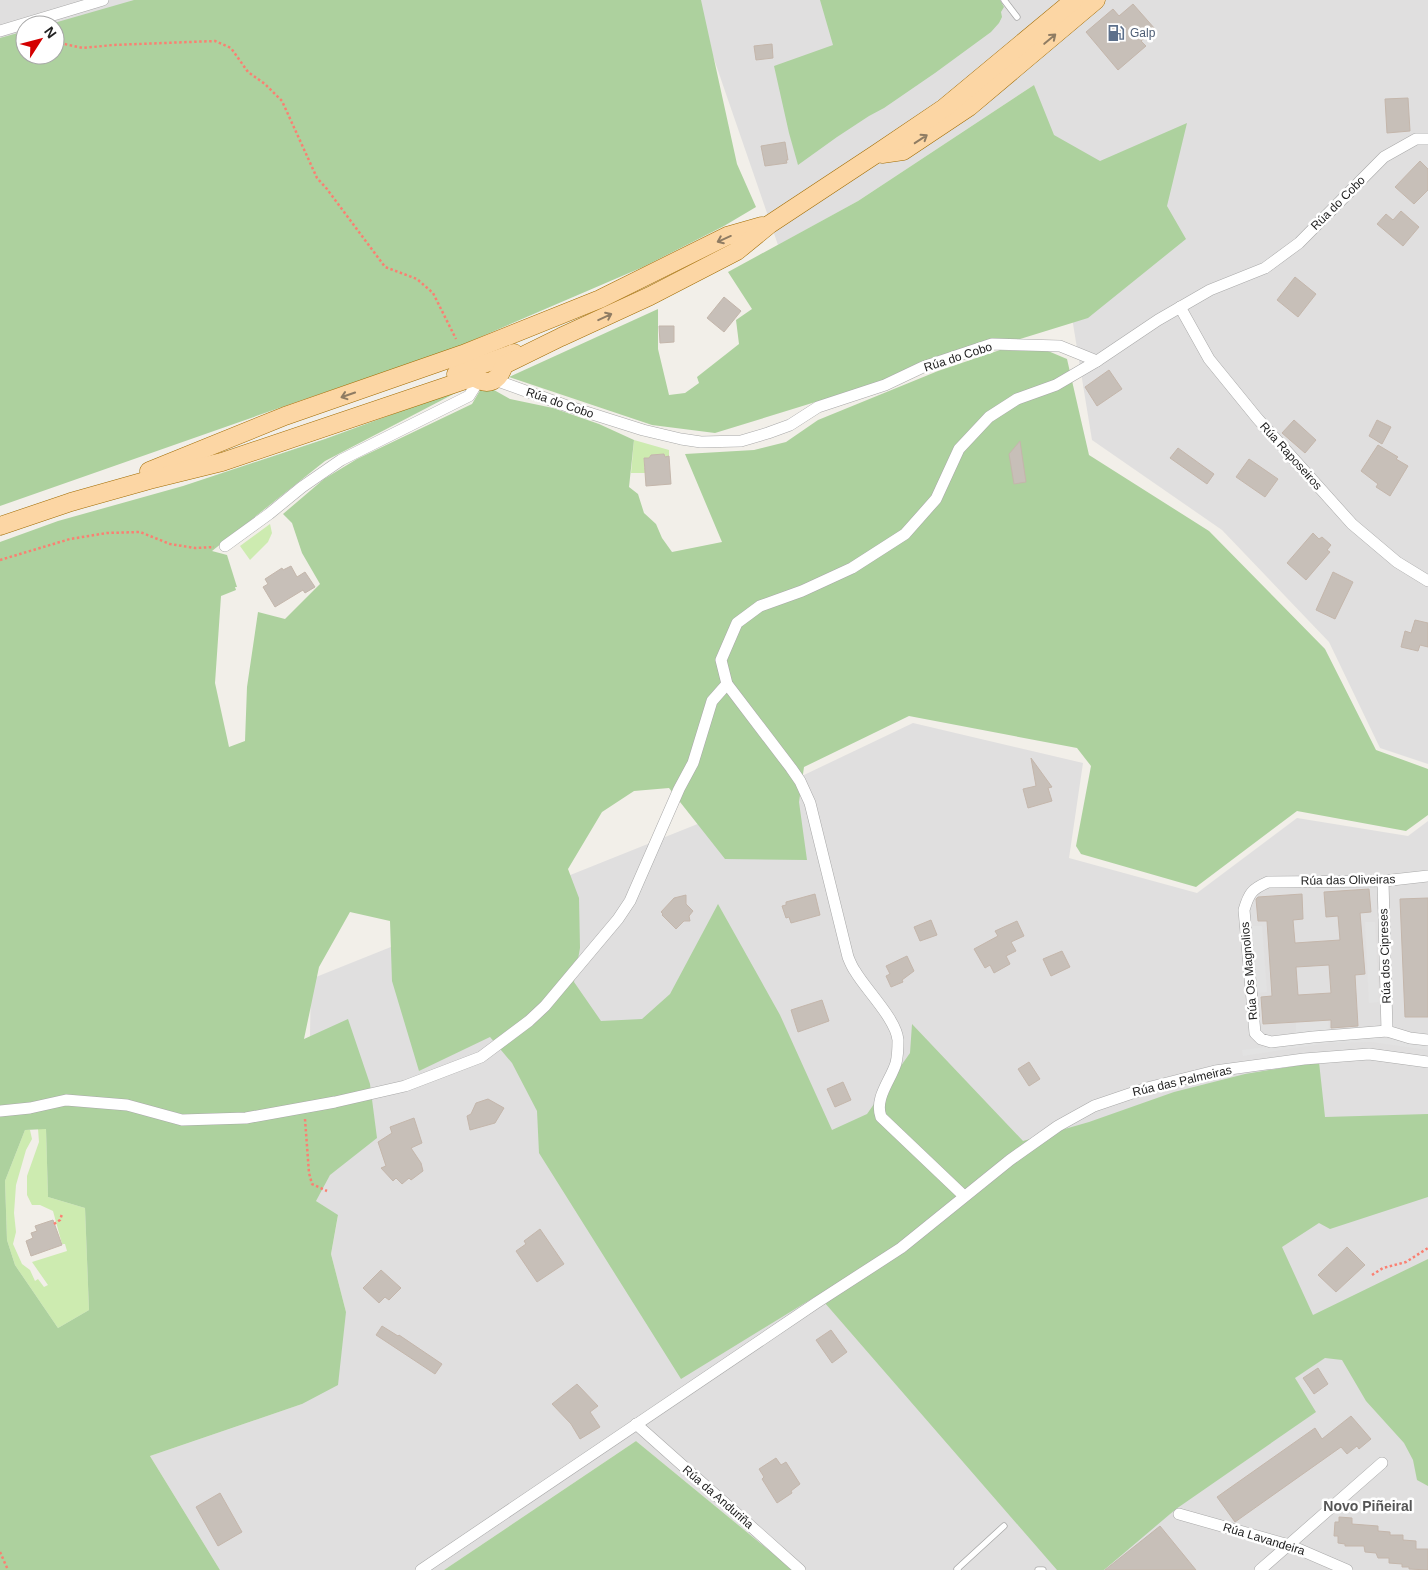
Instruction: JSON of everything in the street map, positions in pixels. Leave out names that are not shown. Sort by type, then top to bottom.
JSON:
[{"type":"main road","points":[[476,369],[501,374],[504,365],[650,296],[737,251],[770,224],[944,108],[1074,0]]},
{"type":"main road","points":[[876,154],[903,151],[969,107],[1096,0]]},
{"type":"main road","points":[[71,502],[285,416],[383,383],[417,380],[476,369],[570,320],[600,299],[727,236],[770,224]]},
{"type":"main road","points":[[0,526],[71,502],[149,480],[476,369],[530,347],[561,337]]},
{"type":"street","points":[[0,31],[103,0]]},
{"type":"street","name":"Rúa do Cobo","points":[[476,369],[567,406],[643,430],[691,441],[717,442],[741,441],[768,433],[790,425],[818,408],[885,385],[923,367],[992,344],[1060,346],[1097,361],[1180,307],[1210,290],[1265,268],[1299,243],[1384,157],[1416,139],[1428,140]]},
{"type":"street","name":"Rúa Raposeiros","points":[[1180,307],[1209,359],[1257,418],[1352,524],[1397,562],[1428,580]]},
{"type":"street","points":[[964,1196],[882,1117],[879,1110],[881,1098],[896,1063],[898,1037],[891,1021],[854,970],[848,958],[810,802],[791,768],[726,684],[722,660],[737,623],[760,606],[852,568],[905,534],[936,499],[960,449],[989,417],[1017,399],[1056,385],[1097,361]]},
{"type":"street","points":[[225,546],[302,487],[341,460],[469,396],[476,369]]},
{"type":"street","points":[[0,1111],[30,1108],[66,1100],[127,1105],[182,1120],[246,1118],[335,1102],[405,1086],[481,1057],[529,1021],[545,1006],[618,919],[630,901],[679,789],[693,763],[712,701],[726,684]]},
{"type":"street","name":"Rúa das Oliveiras","points":[[1268,882],[1383,881],[1428,876]]},
{"type":"street","name":"Rúa dos Cipreses","points":[[1383,881],[1388,1031]]},
{"type":"street","name":"Rúa Os Magnolios","points":[[1268,882],[1255,888],[1248,897],[1244,910],[1255,1032],[1261,1039],[1271,1042],[1388,1031]]},
{"type":"street","points":[[1388,1031],[1410,1038],[1428,1040]]},
{"type":"street","name":"Rúa das Palmeiras","points":[[421,1570],[816,1303],[902,1248],[1010,1160],[1058,1126],[1094,1106],[1147,1088],[1215,1071],[1337,1056],[1369,1054],[1428,1062]]},
{"type":"street","name":"Rúa da Anduriña","points":[[636,1424],[800,1570]]},
{"type":"street","points":[[1260,1570],[1382,1463]]},
{"type":"street","name":"Rúa Lavandeira","points":[[1179,1514],[1289,1545],[1347,1570]]},
{"type":"lane","points":[[1004,0],[1017,17]]},
{"type":"lane","points":[[958,1570],[1004,1526]]},
{"type":"lane","points":[[1038,1570],[1043,1570]]},
{"type":"path","points":[[65,44],[82,48],[215,41],[231,48],[248,72],[265,84],[282,101],[317,178],[385,267],[417,279],[433,293],[476,369]]},
{"type":"path","points":[[0,560],[70,539],[107,533],[140,532],[170,544],[195,548],[225,546]]},
{"type":"path","points":[[304,1108],[309,1173],[312,1184],[327,1191]]},
{"type":"path","points":[[54,1224],[62,1217]]},
{"type":"path","points":[[1372,1275],[1383,1268],[1406,1262],[1428,1248]]},
{"type":"path","points":[[0,1552],[8,1570]]},
{"type":"shaded area","points":[[0,0],[230,0],[65,24],[65,15],[15,15],[15,43],[0,46]]},
{"type":"shaded area","points":[[647,0],[1428,0],[1428,764],[1380,748],[1329,642],[1222,530],[1092,440],[1034,85],[858,201],[778,245],[694,1]]},
{"type":"shaded area","points":[[913,723],[1083,763],[1069,858],[1197,893],[1297,818],[1408,836],[1428,821],[1428,1570],[793,1570],[636,1441],[444,1570],[220,1570],[150,1456],[302,1404],[346,1312],[331,1254],[338,1216],[316,1201],[308,1146],[311,979],[720,815]]},
{"type":"shaded area","points":[[1365,922],[1375,922],[1379,1002],[1369,1003]]},
{"type":"shaded area","points":[[1251,926],[1262,926],[1267,992],[1256,993]]},
{"type":"shaded area","points":[[1328,1020],[1329,1030],[1296,1033],[1296,1023]]},
{"type":"shaded area","points":[[1374,1037],[1428,1044],[1428,1050],[1372,1042],[1328,1043],[1243,1056],[1242,1050],[1328,1039]]},
{"type":"green space","points":[[134,0],[701,0],[737,164],[756,207],[724,226],[643,267],[450,350],[0,506],[0,38],[15,34],[15,65],[65,65],[65,20]]},
{"type":"green space","points":[[820,0],[1000,0],[1004,7],[999,23],[991,32],[935,73],[837,137],[798,165],[774,66],[833,45]]},
{"type":"green space","points":[[1034,85],[1054,135],[1100,161],[1187,123],[1167,206],[1186,239],[1088,318],[715,433],[652,425],[509,377],[658,309],[658,349],[669,395],[685,393],[699,383],[697,377],[739,344],[736,320],[752,309],[728,272],[858,201]]},
{"type":"green space","points":[[1000,350],[1048,351],[1067,359],[1089,455],[1209,531],[1325,649],[1376,750],[1428,769],[1428,815],[1406,831],[1297,811],[1196,887],[1081,854],[1076,846],[1091,766],[1077,748],[909,716],[804,767],[799,802],[807,860],[725,859],[669,788],[634,791],[602,812],[568,869],[579,898],[580,948],[574,982],[601,1021],[642,1019],[670,994],[718,904],[780,1015],[832,1130],[867,1114],[910,1053],[912,1024],[1023,1141],[1089,1122],[1174,1092],[1245,1074],[1319,1062],[1325,1117],[1428,1114],[1428,1197],[1330,1229],[1319,1223],[1282,1247],[1313,1315],[1428,1259],[1428,1486],[1417,1480],[1413,1460],[1404,1443],[1366,1401],[1342,1360],[1325,1358],[1295,1378],[1316,1412],[1176,1509],[1104,1570],[1057,1570],[818,1295],[681,1379],[539,1153],[537,1111],[512,1063],[490,1037],[419,1071],[392,981],[390,921],[350,912],[319,967],[304,1039],[348,1019],[370,1084],[377,1138],[330,1175],[316,1201],[338,1215],[331,1254],[346,1312],[338,1385],[302,1404],[150,1456],[220,1570],[0,1570],[0,542],[58,521],[183,486],[325,439],[467,387],[325,461],[212,551],[227,555],[237,587],[235,587],[236,590],[221,596],[215,683],[229,747],[245,741],[247,687],[258,612],[285,619],[320,584],[302,553],[292,523],[283,514],[324,479],[357,459],[472,404],[482,387],[494,390],[510,399],[553,408],[599,424],[634,440],[629,487],[638,494],[644,513],[656,524],[662,538],[672,552],[722,542],[685,454],[754,450],[786,442],[818,420],[938,371]],"holes":[[[46,1129],[48,1197],[85,1208],[89,1310],[58,1328],[15,1265],[7,1240],[5,1181],[25,1130]]]},
{"type":"green space","points":[[634,440],[669,450],[669,456],[665,457],[663,454],[644,458],[644,468],[648,468],[645,473],[631,473]]},
{"type":"green space","points":[[270,524],[272,533],[268,542],[250,560],[240,546]]},
{"type":"green space","points":[[46,1128],[48,1197],[85,1208],[89,1310],[58,1328],[15,1265],[7,1240],[5,1181],[25,1130],[30,1130],[32,1139],[26,1150],[16,1185],[14,1213],[16,1232],[13,1244],[22,1264],[30,1270],[35,1281],[38,1279],[44,1287],[48,1285],[32,1262],[67,1251],[65,1244],[62,1244],[53,1211],[40,1205],[32,1205],[27,1195],[27,1176],[39,1142],[38,1129]]},
{"type":"green space","points":[[636,1441],[793,1570],[444,1570]]},
{"type":"building","points":[[1133,4],[1155,29],[1141,41],[1146,46],[1118,70],[1086,32],[1113,9],[1119,16]]},
{"type":"building","points":[[772,44],[773,58],[756,60],[754,46]]},
{"type":"building","points":[[1408,98],[1410,131],[1387,133],[1385,99]]},
{"type":"building","points":[[785,142],[787,163],[765,166],[761,146]]},
{"type":"building","points":[[1420,161],[1428,169],[1428,190],[1414,204],[1395,187]]},
{"type":"building","points":[[1401,211],[1419,227],[1403,246],[1377,224],[1386,214],[1393,220]]},
{"type":"building","points":[[1295,277],[1316,294],[1298,317],[1277,300]]},
{"type":"building","points":[[724,297],[741,311],[724,332],[707,318]]},
{"type":"building","points":[[659,326],[674,326],[674,342],[660,343]]},
{"type":"building","points":[[1109,370],[1122,389],[1097,406],[1085,387]]},
{"type":"building","points":[[1294,420],[1316,440],[1305,453],[1282,433]]},
{"type":"building","points":[[1377,420],[1391,427],[1382,444],[1369,436]]},
{"type":"building","points":[[1020,441],[1026,482],[1014,484],[1009,454]]},
{"type":"building","points":[[1378,445],[1398,457],[1396,459],[1408,466],[1390,496],[1376,487],[1378,484],[1361,471]]},
{"type":"building","points":[[1178,448],[1214,474],[1207,484],[1170,458]]},
{"type":"building","points":[[664,454],[665,457],[669,456],[671,484],[646,486],[644,458],[649,458],[651,455]]},
{"type":"building","points":[[1249,459],[1278,479],[1265,497],[1236,477]]},
{"type":"building","points":[[1313,533],[1319,539],[1322,537],[1331,545],[1327,550],[1330,552],[1306,580],[1287,563]]},
{"type":"building","points":[[291,566],[297,577],[305,572],[315,587],[305,593],[303,590],[275,607],[263,587],[268,584],[265,579],[282,568],[283,570]]},
{"type":"building","points":[[1333,572],[1353,582],[1335,619],[1316,610]]},
{"type":"building","points":[[1415,620],[1428,623],[1428,647],[1420,645],[1418,651],[1401,647],[1405,631],[1411,633]]},
{"type":"building","points":[[1031,758],[1052,787],[1048,788],[1052,801],[1028,808],[1023,789],[1036,786]]},
{"type":"building","points":[[1369,889],[1371,912],[1360,913],[1365,974],[1355,975],[1358,1026],[1331,1028],[1331,1020],[1263,1024],[1261,997],[1272,996],[1267,921],[1258,921],[1256,899],[1258,897],[1302,894],[1303,919],[1293,920],[1295,943],[1340,940],[1338,916],[1326,917],[1324,892]],"holes":[[[1329,965],[1331,993],[1298,995],[1296,967]]]},
{"type":"building","points":[[815,894],[820,915],[791,923],[789,917],[786,918],[782,906],[786,905],[786,902]]},
{"type":"building","points":[[686,895],[686,904],[693,911],[689,916],[690,921],[684,921],[676,929],[661,912],[674,898]]},
{"type":"building","points":[[1428,898],[1428,1017],[1405,1017],[1400,899]]},
{"type":"building","points":[[931,920],[937,935],[920,941],[914,927]]},
{"type":"building","points":[[1017,921],[1024,936],[1011,942],[1016,951],[1006,956],[1010,964],[994,973],[990,965],[985,968],[974,949],[998,936],[995,931]]},
{"type":"building","points":[[1062,951],[1070,967],[1051,976],[1043,959]]},
{"type":"building","points":[[907,956],[914,971],[902,980],[903,982],[891,987],[886,976],[890,974],[886,966]]},
{"type":"building","points":[[822,1000],[829,1021],[798,1032],[791,1010]]},
{"type":"building","points":[[1029,1062],[1040,1079],[1029,1086],[1018,1069]]},
{"type":"building","points":[[843,1082],[851,1100],[835,1107],[827,1089]]},
{"type":"building","points":[[488,1099],[504,1108],[495,1123],[470,1130],[467,1116],[471,1114],[476,1103]]},
{"type":"building","points":[[414,1118],[422,1143],[411,1148],[421,1163],[423,1171],[402,1184],[396,1178],[393,1181],[381,1168],[386,1166],[378,1142],[392,1133],[390,1127]]},
{"type":"building","points":[[53,1220],[62,1245],[31,1256],[26,1241],[33,1238],[31,1233],[37,1231],[35,1226]]},
{"type":"building","points":[[540,1229],[564,1264],[537,1282],[516,1251],[526,1244],[524,1241]]},
{"type":"building","points":[[1347,1247],[1365,1265],[1336,1292],[1318,1275]]},
{"type":"building","points":[[381,1270],[401,1288],[389,1300],[385,1297],[379,1303],[363,1288]]},
{"type":"building","points":[[382,1326],[442,1364],[435,1374],[376,1335]]},
{"type":"building","points":[[831,1330],[847,1352],[832,1363],[816,1340]]},
{"type":"building","points":[[1318,1368],[1328,1384],[1314,1394],[1303,1378]]},
{"type":"building","points":[[577,1384],[598,1406],[590,1412],[600,1427],[580,1439],[571,1424],[552,1404]]},
{"type":"building","points":[[1351,1416],[1371,1439],[1359,1449],[1357,1446],[1347,1454],[1341,1447],[1235,1522],[1217,1497],[1315,1428],[1322,1439]]},
{"type":"building","points":[[776,1458],[781,1465],[786,1462],[800,1484],[791,1491],[792,1493],[777,1503],[762,1479],[764,1477],[759,1469]]},
{"type":"building","points":[[220,1493],[242,1532],[218,1546],[196,1507]]},
{"type":"building","points":[[1339,1517],[1352,1518],[1352,1524],[1378,1526],[1378,1531],[1390,1532],[1390,1535],[1403,1535],[1403,1540],[1416,1541],[1416,1549],[1428,1549],[1428,1570],[1409,1569],[1409,1567],[1402,1567],[1402,1564],[1389,1563],[1389,1558],[1378,1558],[1376,1553],[1365,1552],[1364,1546],[1345,1546],[1345,1544],[1338,1543],[1338,1536],[1334,1536],[1335,1522],[1339,1522]]},
{"type":"building","points":[[1160,1526],[1196,1570],[1105,1570]]},
{"type":"place","name":"Galp","points":[[1116,33]]},
{"type":"district","name":"Novo Piñeiral","points":[[1368,1506]]}]
